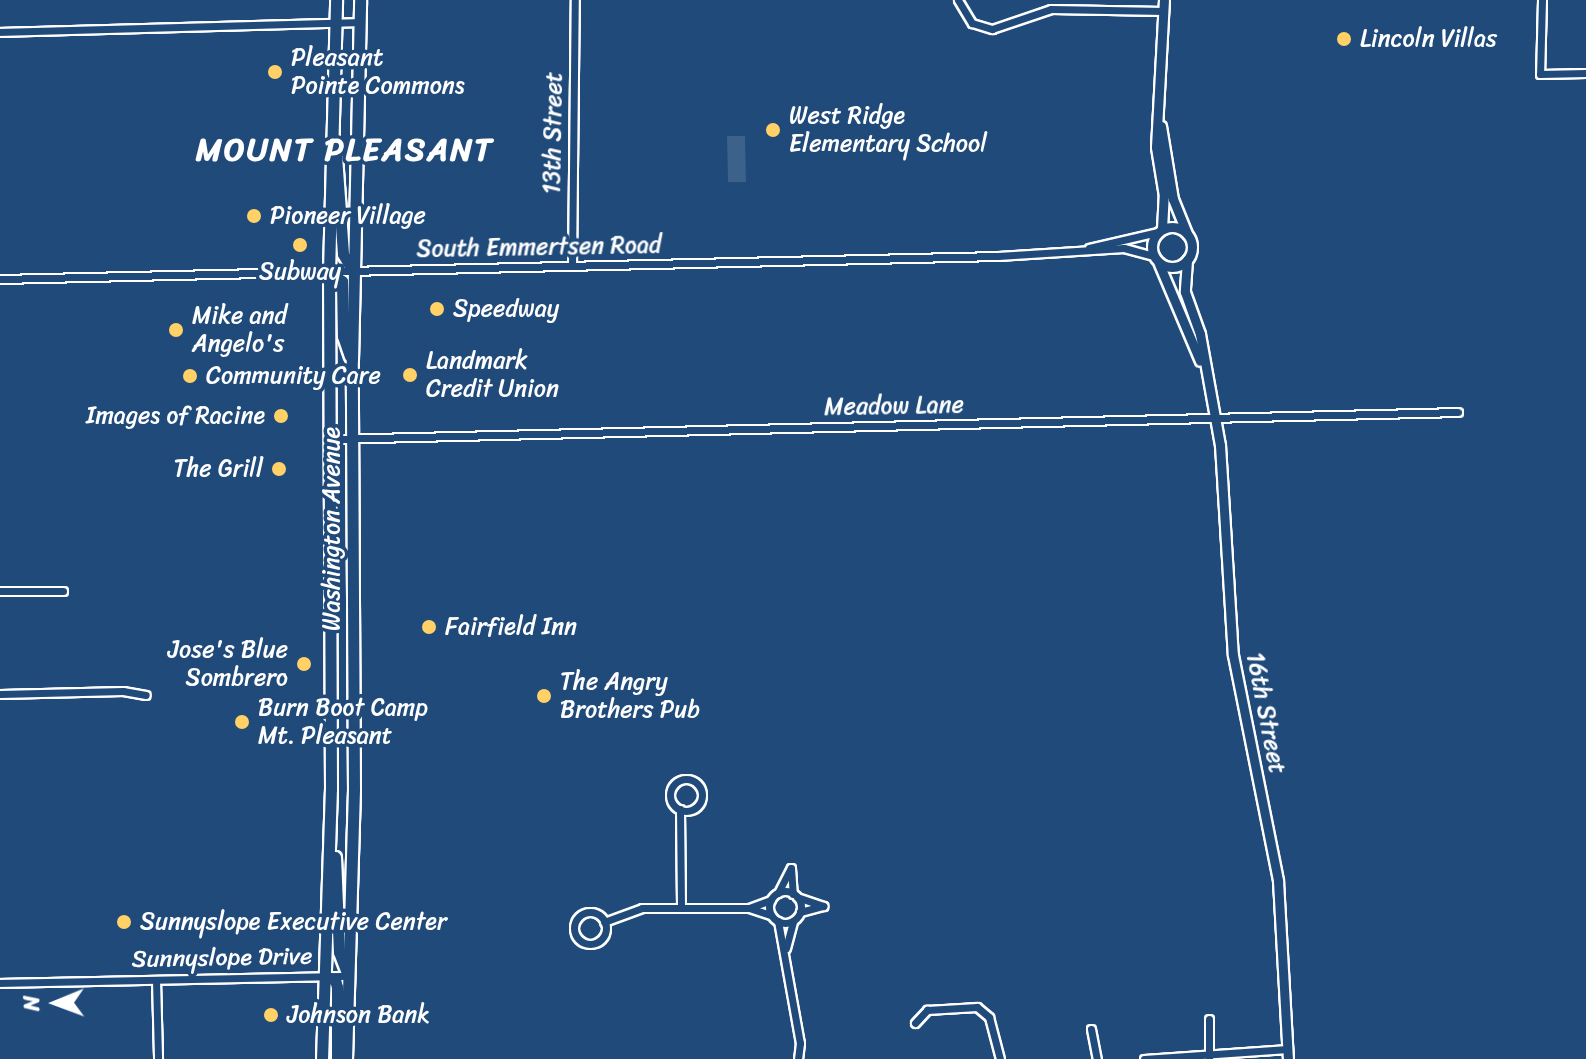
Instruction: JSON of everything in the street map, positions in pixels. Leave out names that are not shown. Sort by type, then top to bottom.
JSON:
[{"type":"main road","name":"Washington Avenue","points":[[322,1059],[330,824],[329,272],[336,0]]},
{"type":"main road","name":"Washington Avenue","points":[[346,1059],[354,438],[353,271],[360,0]]},
{"type":"main road","points":[[333,137],[343,193],[343,254],[353,271]]},
{"type":"main road","points":[[329,272],[342,281],[343,336],[352,360]]},
{"type":"main road","points":[[330,824],[341,900],[339,952],[348,976]]},
{"type":"main road","points":[[325,976],[335,980],[337,987],[337,1059]]},
{"type":"main road","points":[[323,1045],[329,1059]]},
{"type":"street","name":"13th Street","points":[[572,266],[575,0]]},
{"type":"street","points":[[958,0],[972,23],[992,29],[1051,9],[1164,11]]},
{"type":"street","name":"16th Street","points":[[1164,0],[1161,126],[1173,199],[1192,248],[1187,260],[1185,292],[1200,334],[1216,418],[1233,655],[1279,888],[1288,1054]]},
{"type":"street","points":[[1542,0],[1540,74],[1586,73]]},
{"type":"street","points":[[0,32],[359,22]]},
{"type":"street","name":"16th Street","points":[[1161,126],[1156,147],[1164,196],[1160,231],[1152,243],[1155,259],[1206,375]]},
{"type":"street","points":[[1160,231],[1177,227],[1187,233]]},
{"type":"street","name":"South Emmertsen Road","points":[[1080,251],[1160,231]]},
{"type":"street","name":"South Emmertsen Road","points":[[0,279],[572,266],[1124,248],[1155,259]]},
{"type":"street","points":[[1155,259],[1175,267],[1187,260]]},
{"type":"street","name":"Meadow Lane","points":[[331,439],[1458,412]]},
{"type":"street","points":[[0,591],[63,591]]},
{"type":"street","points":[[0,694],[123,691],[146,695]]},
{"type":"street","points":[[679,781],[693,781],[701,799],[695,808],[680,809],[672,803],[672,788],[679,781]]},
{"type":"street","points":[[680,809],[681,907]]},
{"type":"street","points":[[749,908],[771,900],[791,868],[800,912]]},
{"type":"street","points":[[778,893],[795,895],[823,906],[800,912],[793,921],[785,950]]},
{"type":"street","points":[[771,900],[771,915]]},
{"type":"street","points":[[604,922],[642,908],[749,908],[771,915],[778,921],[785,950],[798,1059]]},
{"type":"street","points":[[591,912],[604,922],[603,936],[596,942],[587,944],[575,935],[581,915],[591,912]]},
{"type":"street","points":[[778,921],[793,921]]},
{"type":"street","name":"Sunnyslope Drive","points":[[0,983],[348,976]]},
{"type":"street","points":[[156,980],[158,1059]]},
{"type":"street","points":[[915,1023],[927,1010],[977,1007],[989,1017],[1000,1059]]},
{"type":"street","points":[[1209,1019],[1209,1056]]},
{"type":"street","points":[[1091,1029],[1097,1059]]},
{"type":"street","points":[[1144,1059],[1288,1054]]},
{"type":"shaded area","points":[[727,136],[745,136],[746,182],[728,182]]},
{"type":"place","name":"Lincoln Villas","points":[[1344,39]]},
{"type":"place","name":"Pleasant Pointe Commons","points":[[275,72]]},
{"type":"place","name":"West Ridge Elementary School","points":[[773,130]]},
{"type":"place","name":"Pioneer Village","points":[[254,216]]},
{"type":"place","name":"Subway","points":[[300,245]]},
{"type":"place","name":"Speedway","points":[[437,309]]},
{"type":"place","name":"Mike and Angelo's","points":[[176,330]]},
{"type":"place","name":"Landmark Credit Union","points":[[410,375]]},
{"type":"place","name":"Community Care","points":[[190,376]]},
{"type":"place","name":"Images of Racine","points":[[281,416]]},
{"type":"place","name":"The Grill","points":[[279,469]]},
{"type":"place","name":"Fairfield Inn","points":[[429,627]]},
{"type":"place","name":"Jose's Blue Sombrero","points":[[304,664]]},
{"type":"place","name":"The Angry Brothers Pub","points":[[544,696]]},
{"type":"place","name":"Burn Boot Camp Mt. Pleasant","points":[[242,722]]},
{"type":"place","name":"Sunnyslope Executive Center","points":[[124,922]]},
{"type":"place","name":"Johnson Bank","points":[[271,1015]]},
{"type":"district","name":"MOUNT PLEASANT","points":[[345,150]]}]
